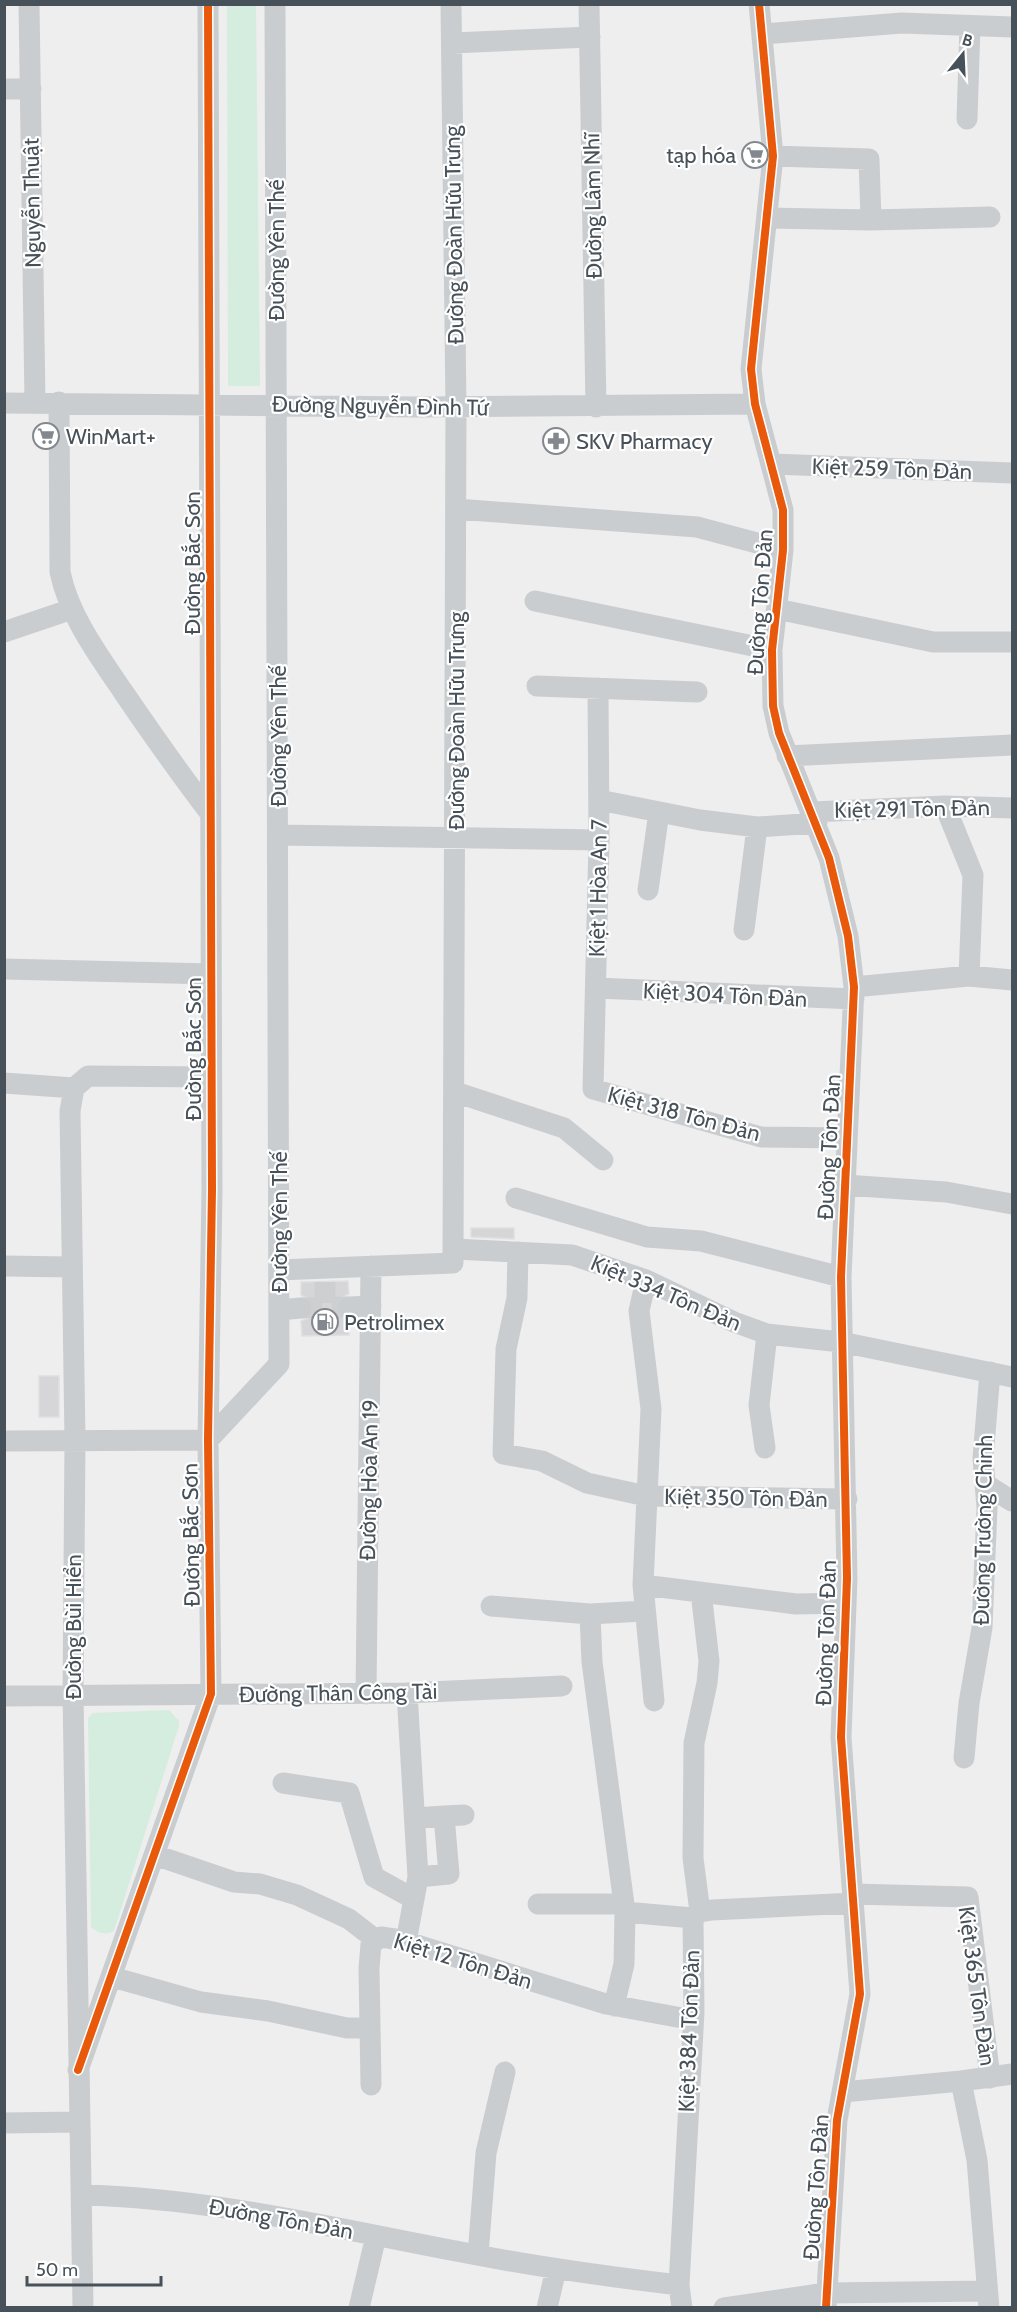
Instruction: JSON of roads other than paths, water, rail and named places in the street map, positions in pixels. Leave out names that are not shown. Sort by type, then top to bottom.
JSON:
[{"type":"street","name":"Nguyễn Thuật","points":[[29,4],[35,402]]},
{"type":"street","name":"Đường Bắc Sơn","points":[[78,2070],[211,1694],[208,1440],[211,1077],[210,813],[219,406],[208,4]]},
{"type":"street","name":"Đường Yên Thế","points":[[208,1440],[279,1364],[278,835],[269,405],[275,4]]},
{"type":"street","name":"Đường Đoàn Hữu Trưng","points":[[451,4],[456,407],[454,1249]]},
{"type":"street","name":"Đường Lâm Nhĩ","points":[[589,4],[596,407]]},
{"type":"street","name":"Đường Tôn Đản","points":[[759,4],[773,156],[768,218],[752,342],[752,385],[783,510],[783,550],[772,650],[773,706],[779,733],[814,818],[839,894],[848,936],[854,993],[842,1277],[841,1342],[847,1499],[841,1737],[860,1994],[835,2146],[826,2300]]},
{"type":"street","points":[[763,34],[903,14],[970,26],[1012,27]]},
{"type":"street","points":[[967,119],[970,26]]},
{"type":"street","points":[[452,43],[590,37]]},
{"type":"street","points":[[4,89],[31,89]]},
{"type":"street","points":[[773,156],[869,159],[871,220]]},
{"type":"street","points":[[768,218],[871,220],[990,217]]},
{"type":"street","points":[[59,402],[60,572],[72,609],[134,708],[173,765],[210,813]]},
{"type":"street","name":"Đường Nguyễn Đình Tứ","points":[[4,403],[456,407],[755,404]]},
{"type":"street","name":"Kiệt 259 Tôn Đản","points":[[772,464],[1012,473]]},
{"type":"street","name":"Đường Tôn Đản","points":[[456,509],[697,527],[783,550]]},
{"type":"street","name":"Đường Tôn Đản","points":[[535,601],[772,650]]},
{"type":"street","points":[[4,632],[72,609]]},
{"type":"street","name":"Đường Tôn Đản","points":[[777,609],[933,642],[1012,642]]},
{"type":"street","points":[[537,686],[697,692]]},
{"type":"street","name":"Kiệt 1 Hòa An 7","points":[[593,1089],[599,840],[598,688]]},
{"type":"street","points":[[788,756],[1012,745]]},
{"type":"street","name":"Kiệt 291 Tôn Đản","points":[[599,800],[757,827],[814,818],[945,806],[1012,811]]},
{"type":"street","points":[[945,806],[973,875],[969,976]]},
{"type":"street","points":[[648,890],[659,812]]},
{"type":"street","points":[[744,930],[757,827]]},
{"type":"street","points":[[278,835],[599,840]]},
{"type":"street","points":[[4,969],[211,974]]},
{"type":"street","name":"Kiệt 304 Tôn Đản","points":[[597,988],[854,993],[969,976],[1012,980]]},
{"type":"street","points":[[4,1083],[74,1088],[88,1076],[211,1077]]},
{"type":"street","name":"Đường Bùi Hiển","points":[[74,1088],[70,1111],[75,1440],[73,1694],[78,2122],[82,2196],[83,2307]]},
{"type":"street","name":"Kiệt 318 Tôn Đản","points":[[593,1089],[761,1137],[847,1138]]},
{"type":"street","points":[[455,1092],[564,1128],[603,1160]]},
{"type":"street","name":"Đường Tôn Đản","points":[[845,1185],[937,1191],[1012,1204]]},
{"type":"street","points":[[516,1198],[647,1237],[701,1241],[842,1277]]},
{"type":"street","points":[[279,1270],[325,1275],[371,1266],[453,1263],[454,1249]]},
{"type":"street","name":"Kiệt 334 Tôn Đản","points":[[454,1249],[572,1255],[646,1280],[734,1322],[767,1334],[841,1342],[1012,1377]]},
{"type":"street","points":[[518,1252],[517,1298],[506,1349],[503,1454],[542,1461],[587,1483],[646,1496]]},
{"type":"street","points":[[4,1266],[71,1267]]},
{"type":"street","name":"Đường Hòa An 19","points":[[366,1694],[371,1266]]},
{"type":"street","points":[[646,1280],[639,1311],[651,1409],[643,1585],[654,1701]]},
{"type":"street","points":[[349,1307],[371,1306]]},
{"type":"street","points":[[279,1310],[301,1308]]},
{"type":"street","points":[[765,1448],[759,1405],[767,1334]]},
{"type":"street","name":"Đường Trường Chinh","points":[[963,1758],[969,1703],[982,1628],[987,1508],[982,1458],[990,1372]]},
{"type":"street","points":[[4,1441],[208,1440]]},
{"type":"street","points":[[985,1484],[1012,1501]]},
{"type":"street","name":"Kiệt 350 Tôn Đản","points":[[646,1496],[847,1499]]},
{"type":"street","points":[[643,1585],[796,1604],[846,1604]]},
{"type":"street","points":[[696,1915],[693,1858],[694,1743],[708,1683],[709,1661],[701,1592]]},
{"type":"street","points":[[491,1606],[590,1614],[644,1611]]},
{"type":"street","points":[[590,1614],[592,1662],[624,1908],[624,1964],[614,2006]]},
{"type":"street","name":"Đường Thân Công Tài","points":[[4,1696],[407,1694],[562,1686]]},
{"type":"street","points":[[406,1942],[418,1877],[407,1694]]},
{"type":"street","points":[[283,1783],[349,1793],[374,1877],[414,1899]]},
{"type":"street","points":[[415,1818],[454,1816],[449,1874],[418,1877]]},
{"type":"street","points":[[155,1856],[234,1882],[260,1884],[297,1895],[349,1919],[375,1939]]},
{"type":"street","name":"Kiệt 365 Tôn Đản","points":[[853,1899],[968,1897],[990,2078]]},
{"type":"street","points":[[538,1904],[624,1908],[696,1915],[853,1899]]},
{"type":"street","name":"Kiệt 384 Tôn Đản","points":[[682,2307],[679,2284],[693,2020],[696,1915]]},
{"type":"street","name":"Kiệt 12 Tôn Đản","points":[[371,2085],[369,1968],[371,1944],[375,1939],[381,1937],[406,1942],[614,2006],[693,2020]]},
{"type":"street","points":[[112,1977],[201,2002],[268,2011],[347,2028],[370,2028]]},
{"type":"street","points":[[478,2255],[486,2153],[505,2072]]},
{"type":"street","points":[[843,2092],[961,2082],[1012,2074]]},
{"type":"street","points":[[724,2307],[826,2300],[988,2299],[977,2160],[961,2082]]},
{"type":"street","points":[[4,2123],[78,2122]]},
{"type":"street","name":"Đường Tôn Đản","points":[[82,2196],[133,2197],[269,2215],[556,2269],[679,2284]]},
{"type":"street","points":[[359,2307],[376,2236]]},
{"type":"street","points":[[547,2307],[556,2269]]},
{"type":"tunnel","points":[[325,1282],[325,1308]]},
{"type":"tunnel","points":[[301,1308],[349,1307]]},
{"type":"place","name":"tạp hóa","points":[[755,155]]},
{"type":"place","name":"WinMart+","points":[[46,436]]},
{"type":"place","name":"SKV Pharmacy","points":[[556,441]]},
{"type":"place","name":"Petrolimex","points":[[325,1322]]}]
